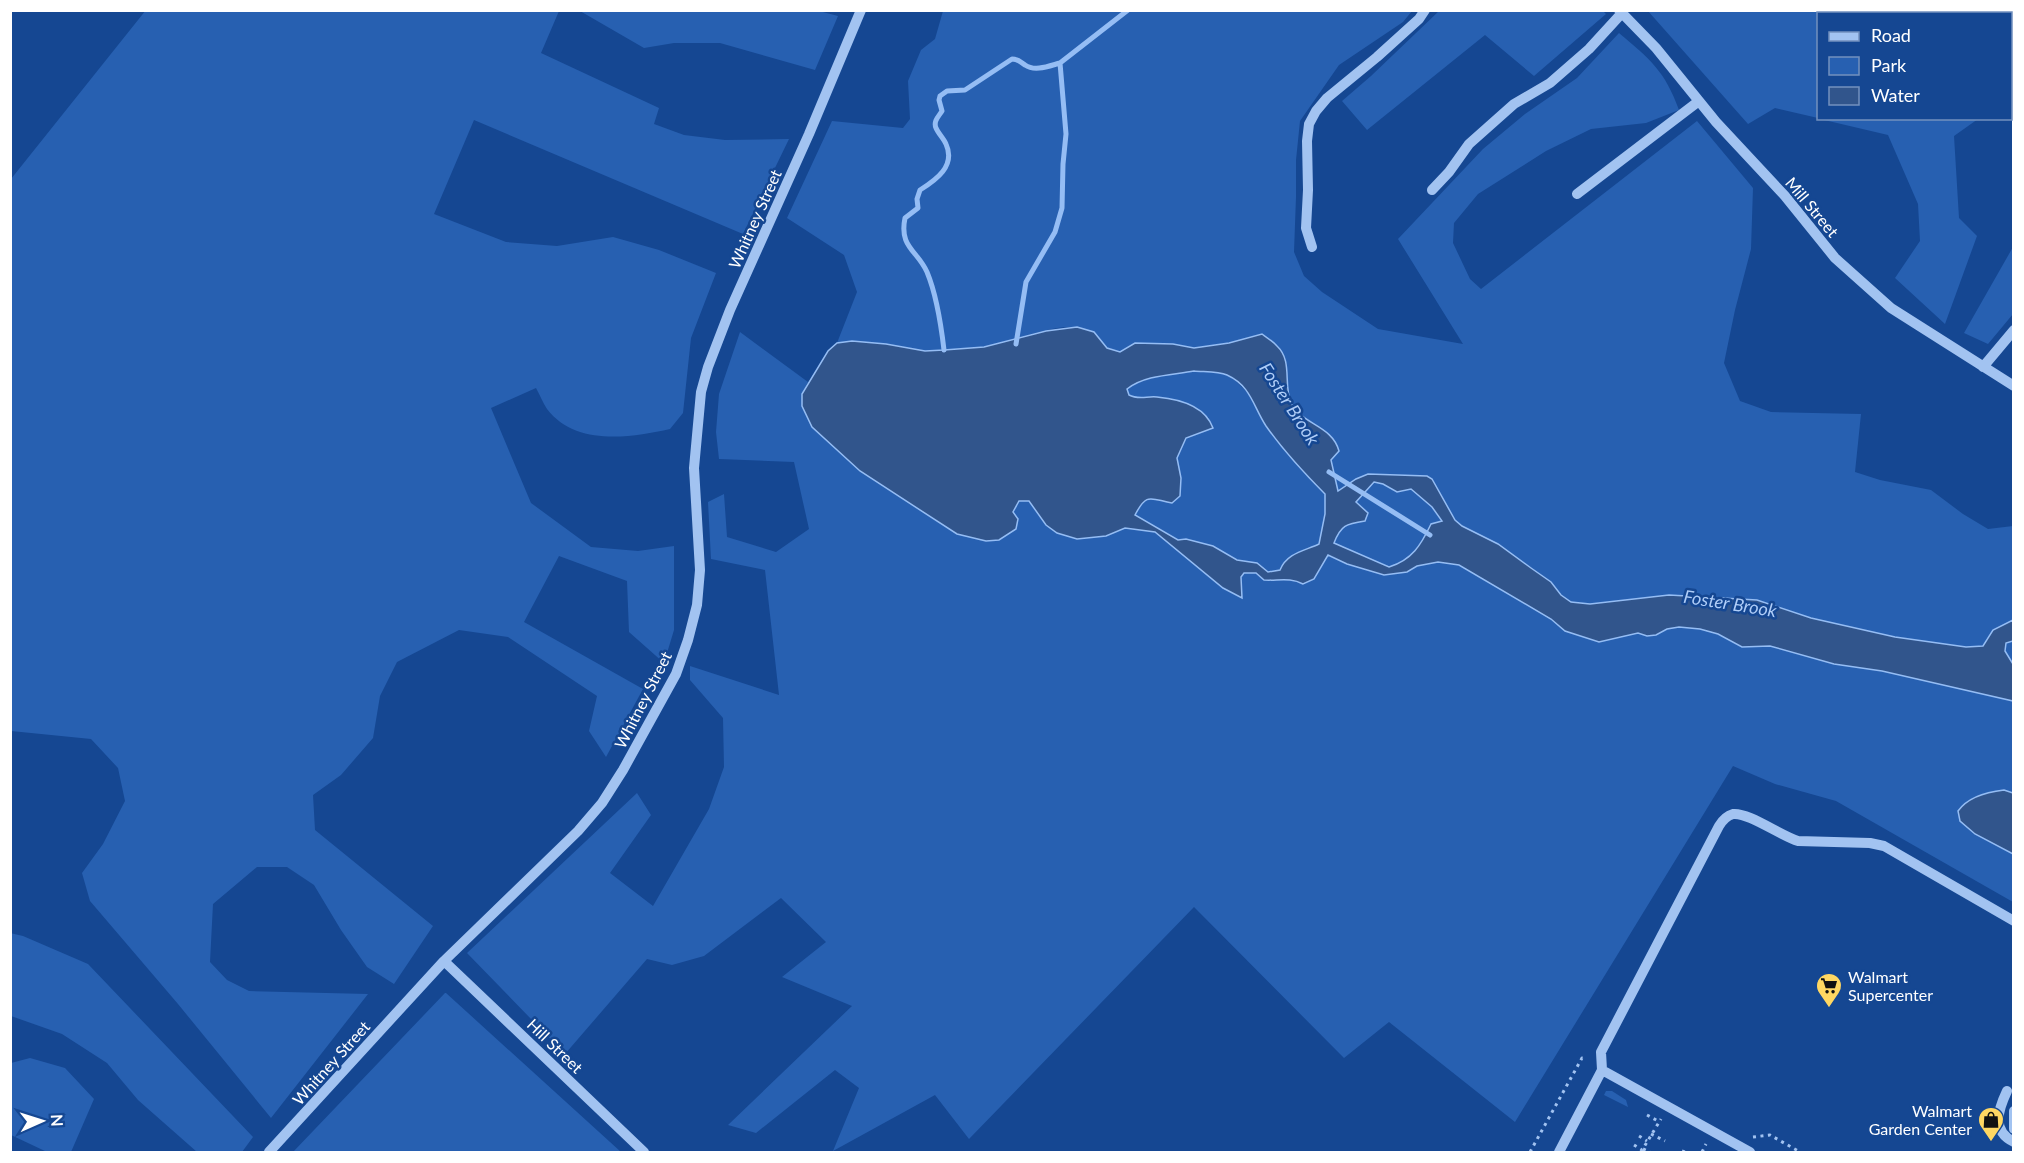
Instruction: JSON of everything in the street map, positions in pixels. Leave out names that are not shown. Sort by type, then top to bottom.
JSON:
[{"type":"street","name":"Whitney Street","points":[[269,1152],[444,961],[578,831],[602,803],[641,739],[676,674],[697,605],[700,570],[694,468],[701,392],[730,310],[809,134],[861,10]]},
{"type":"street","points":[[1312,248],[1306,228],[1309,124],[1327,98],[1377,57],[1419,19],[1425,10]]},
{"type":"street","points":[[1432,190],[1449,172],[1469,144],[1514,104],[1550,83],[1590,49],[1620,12]]},
{"type":"street","name":"Mill Street","points":[[1620,12],[1656,48],[1716,122],[1785,196],[1835,258],[1891,308],[2013,386]]},
{"type":"street","points":[[1577,194],[1699,101]]},
{"type":"street","points":[[1983,367],[2013,330]]},
{"type":"street","points":[[1559,1152],[1602,1070],[1601,1052],[1719,826],[1726,817],[1732,814],[1745,816],[1798,841],[1870,843],[1884,846],[2013,921]]},
{"type":"street","name":"Hill Street","points":[[444,961],[644,1152]]},
{"type":"street","points":[[1602,1070],[1750,1152]]},
{"type":"street","points":[[2007,1091],[2000,1108],[1999,1125],[2003,1136],[2013,1142]]},
{"type":"street","points":[[2013,1111],[2013,1129]]},
{"type":"path","points":[[1530,1152],[1582,1058],[1589,1059]]},
{"type":"path","points":[[1642,1151],[1659,1120],[1647,1115]]},
{"type":"path","points":[[1651,1134],[1665,1141]]},
{"type":"path","points":[[1749,1136],[1755,1138],[1770,1135],[1800,1152]]},
{"type":"path","points":[[1639,1136],[1647,1141]]},
{"type":"path","points":[[1701,1152],[1706,1144]]},
{"type":"path","points":[[1634,1145],[1642,1151],[1650,1152]]},
{"type":"green space","points":[[146,10],[559,11],[541,53],[659,108],[654,124],[684,135],[725,140],[789,139],[743,234],[474,120],[434,214],[506,242],[557,246],[613,237],[659,250],[716,273],[691,338],[683,413],[670,429],[638,435],[588,434],[572,429],[559,421],[547,409],[536,388],[491,408],[531,503],[591,547],[638,551],[674,546],[674,630],[664,663],[629,632],[627,581],[559,556],[524,622],[643,689],[606,757],[589,731],[597,696],[508,637],[459,630],[397,662],[380,696],[373,738],[341,775],[313,795],[315,830],[433,926],[394,984],[367,967],[314,885],[287,867],[257,867],[213,904],[210,962],[227,980],[249,991],[368,994],[271,1118],[90,901],[82,873],[103,844],[125,801],[118,768],[91,739],[11,731],[11,179]]},
{"type":"green space","points":[[1602,10],[1606,14],[1534,76],[1485,35],[1367,130],[1342,101],[1439,11]]},
{"type":"green space","points":[[580,11],[819,11],[838,16],[815,70],[720,43],[674,43],[644,48]]},
{"type":"green space","points":[[943,11],[1412,11],[1403,22],[1339,65],[1300,121],[1296,160],[1294,252],[1304,276],[1322,292],[1378,329],[1463,344],[1398,239],[1483,149],[1525,114],[1577,78],[1619,33],[1662,75],[1679,110],[1646,123],[1591,129],[1546,151],[1478,194],[1454,223],[1453,243],[1470,279],[1481,289],[1697,121],[1753,188],[1751,249],[1724,363],[1740,401],[1771,412],[1861,414],[1855,472],[1880,480],[1931,490],[1988,529],[2013,526],[2013,793],[2004,790],[1960,821],[1975,834],[2013,854],[2013,902],[1836,801],[1775,784],[1733,766],[1515,1122],[1389,1022],[1344,1058],[1194,907],[969,1139],[935,1095],[833,1151],[859,1088],[835,1070],[756,1133],[728,1125],[852,1006],[782,977],[826,942],[781,898],[704,956],[672,965],[647,959],[565,1054],[467,953],[637,793],[651,815],[610,873],[653,906],[709,809],[724,767],[723,718],[690,680],[690,666],[779,695],[765,570],[711,559],[708,502],[724,494],[727,537],[776,552],[809,529],[794,462],[719,459],[716,432],[719,394],[740,332],[808,382],[802,394],[812,427],[927,515],[1010,499],[1143,501],[1151,497],[1160,501],[1175,442],[1209,418],[1194,406],[1159,397],[1135,398],[1129,395],[1127,389],[1147,380],[1176,373],[1217,372],[1231,377],[1255,398],[1293,405],[1287,389],[1287,364],[1262,334],[1229,343],[1194,348],[1173,344],[1135,343],[1120,352],[1107,348],[1098,338],[1083,329],[1069,327],[1045,330],[984,347],[954,350],[924,351],[870,343],[837,343],[857,292],[844,255],[787,218],[832,121],[903,128],[910,119],[908,81],[921,50],[935,39]]},
{"type":"green space","points":[[1648,11],[2013,11],[2013,107],[2012,12],[1817,12],[1817,118],[1775,108],[1748,124]]},
{"type":"green space","points":[[1824,120],[1977,120],[1954,136],[1959,218],[1977,236],[1945,324],[1895,278],[1920,241],[1918,204],[1888,135]]},
{"type":"green space","points":[[2013,247],[2013,314],[1988,344],[1964,333]]},
{"type":"green space","points":[[10,933],[23,936],[88,964],[253,1137],[242,1152],[197,1152],[138,1100],[107,1063],[62,1034],[11,1016]]},
{"type":"green space","points":[[446,993],[621,1152],[293,1152]]},
{"type":"green space","points":[[30,1058],[65,1068],[94,1099],[71,1152],[47,1152],[11,1135],[11,1063]]},
{"type":"green space","points":[[1606,1091],[1612,1091],[1626,1100],[1628,1107],[1604,1095]]},
{"type":"water","points":[[1077,327],[1094,332],[1107,348],[1120,352],[1135,343],[1173,344],[1194,348],[1229,343],[1262,334],[1275,344],[1285,359],[1291,403],[1302,416],[1324,430],[1335,442],[1339,451],[1331,460],[1338,491],[1368,474],[1427,476],[1432,479],[1455,520],[1462,526],[1498,544],[1551,582],[1561,595],[1571,602],[1590,604],[1669,595],[1757,600],[1811,618],[1895,637],[1966,647],[1983,646],[1993,630],[2013,620],[2013,641],[2006,643],[2005,651],[2013,664],[2013,701],[1882,671],[1834,664],[1770,646],[1742,647],[1718,634],[1700,629],[1679,627],[1667,629],[1656,635],[1647,636],[1638,633],[1599,642],[1565,631],[1551,619],[1459,565],[1438,562],[1417,566],[1407,572],[1384,575],[1347,564],[1328,555],[1314,579],[1303,584],[1289,580],[1264,580],[1256,573],[1244,573],[1241,577],[1242,598],[1223,588],[1155,532],[1125,528],[1106,536],[1077,539],[1057,533],[1046,525],[1029,501],[1019,501],[1013,512],[1018,519],[1016,529],[999,540],[986,541],[957,534],[860,471],[812,427],[802,406],[802,394],[828,351],[837,343],[852,341],[925,351],[944,350],[984,347],[1046,331]],"holes":[[[1194,371],[1227,375],[1241,385],[1251,397],[1266,426],[1325,494],[1325,514],[1319,544],[1291,556],[1280,570],[1268,572],[1257,563],[1237,560],[1213,546],[1186,539],[1178,540],[1135,515],[1146,500],[1154,499],[1172,503],[1180,496],[1181,478],[1177,458],[1186,438],[1213,428],[1204,414],[1190,405],[1165,398],[1139,398],[1129,395],[1127,389],[1150,378]],[[1374,482],[1397,492],[1411,489],[1432,507],[1442,521],[1431,524],[1410,556],[1389,567],[1334,543],[1345,526],[1365,521],[1368,513],[1356,502]]]},
{"type":"water","points":[[2004,790],[2013,793],[2013,854],[1975,834],[1960,821],[1958,811],[1978,796]]},
{"type":"waterway","name":"Foster Brook","points":[[1016,344],[1026,282],[1055,232],[1062,208],[1066,134],[1060,63],[1128,10]]},
{"type":"waterway","points":[[944,350],[938,310],[927,272],[904,236],[905,218],[918,208],[917,199],[920,190],[943,172],[948,159],[946,144],[935,125],[942,111],[940,96],[947,91],[965,90],[1012,59],[1033,68],[1060,63]]},
{"type":"waterway","name":"Foster Brook","points":[[1329,472],[1430,535]]},
{"type":"place","name":"Walmart Supercenter","points":[[1829,1009]]},
{"type":"place","name":"Walmart Garden Center","points":[[1991,1143]]}]
